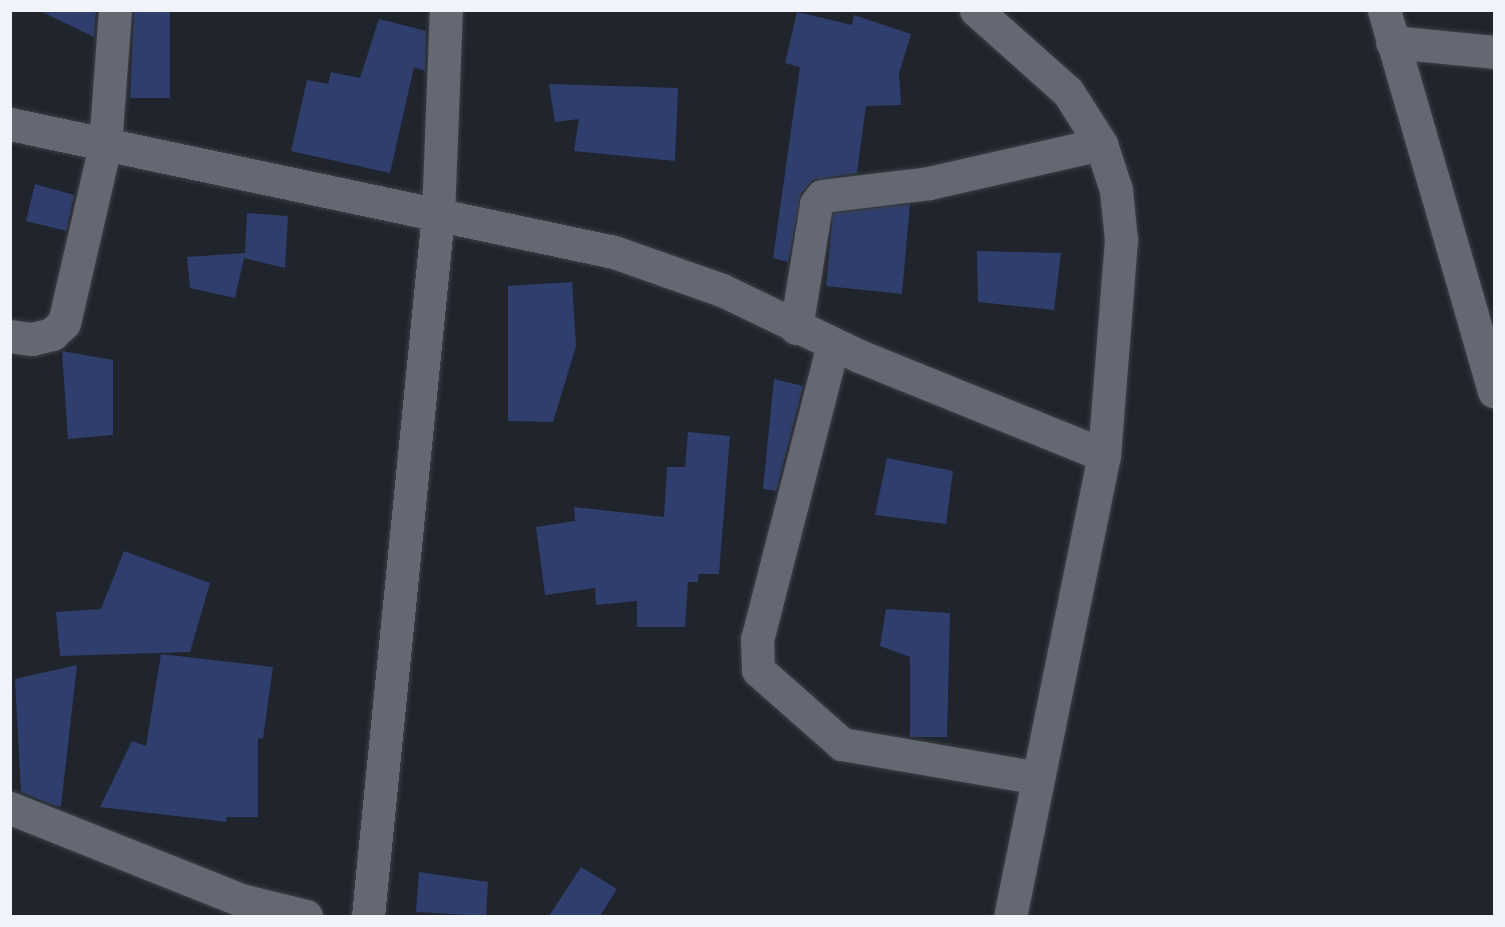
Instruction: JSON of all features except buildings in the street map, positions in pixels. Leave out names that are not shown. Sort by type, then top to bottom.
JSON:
[{"type":"street","points":[[10,336],[32,339],[51,334],[64,322],[105,146],[115,10]]},
{"type":"street","points":[[368,916],[438,215],[446,10]]},
{"type":"street","points":[[976,10],[1068,92],[1101,144],[1116,190],[1121,240],[1104,455],[1034,777],[1010,916]]},
{"type":"street","points":[[1384,10],[1494,391]]},
{"type":"street","points":[[1392,42],[1494,52]]},
{"type":"street","points":[[10,124],[105,146],[614,252],[722,290],[833,344],[1104,455]]},
{"type":"street","points":[[796,328],[816,204],[822,196],[929,183],[1101,144]]},
{"type":"street","points":[[833,344],[757,639],[758,670],[842,744],[1034,777]]},
{"type":"street","points":[[10,808],[241,900],[306,916]]}]
